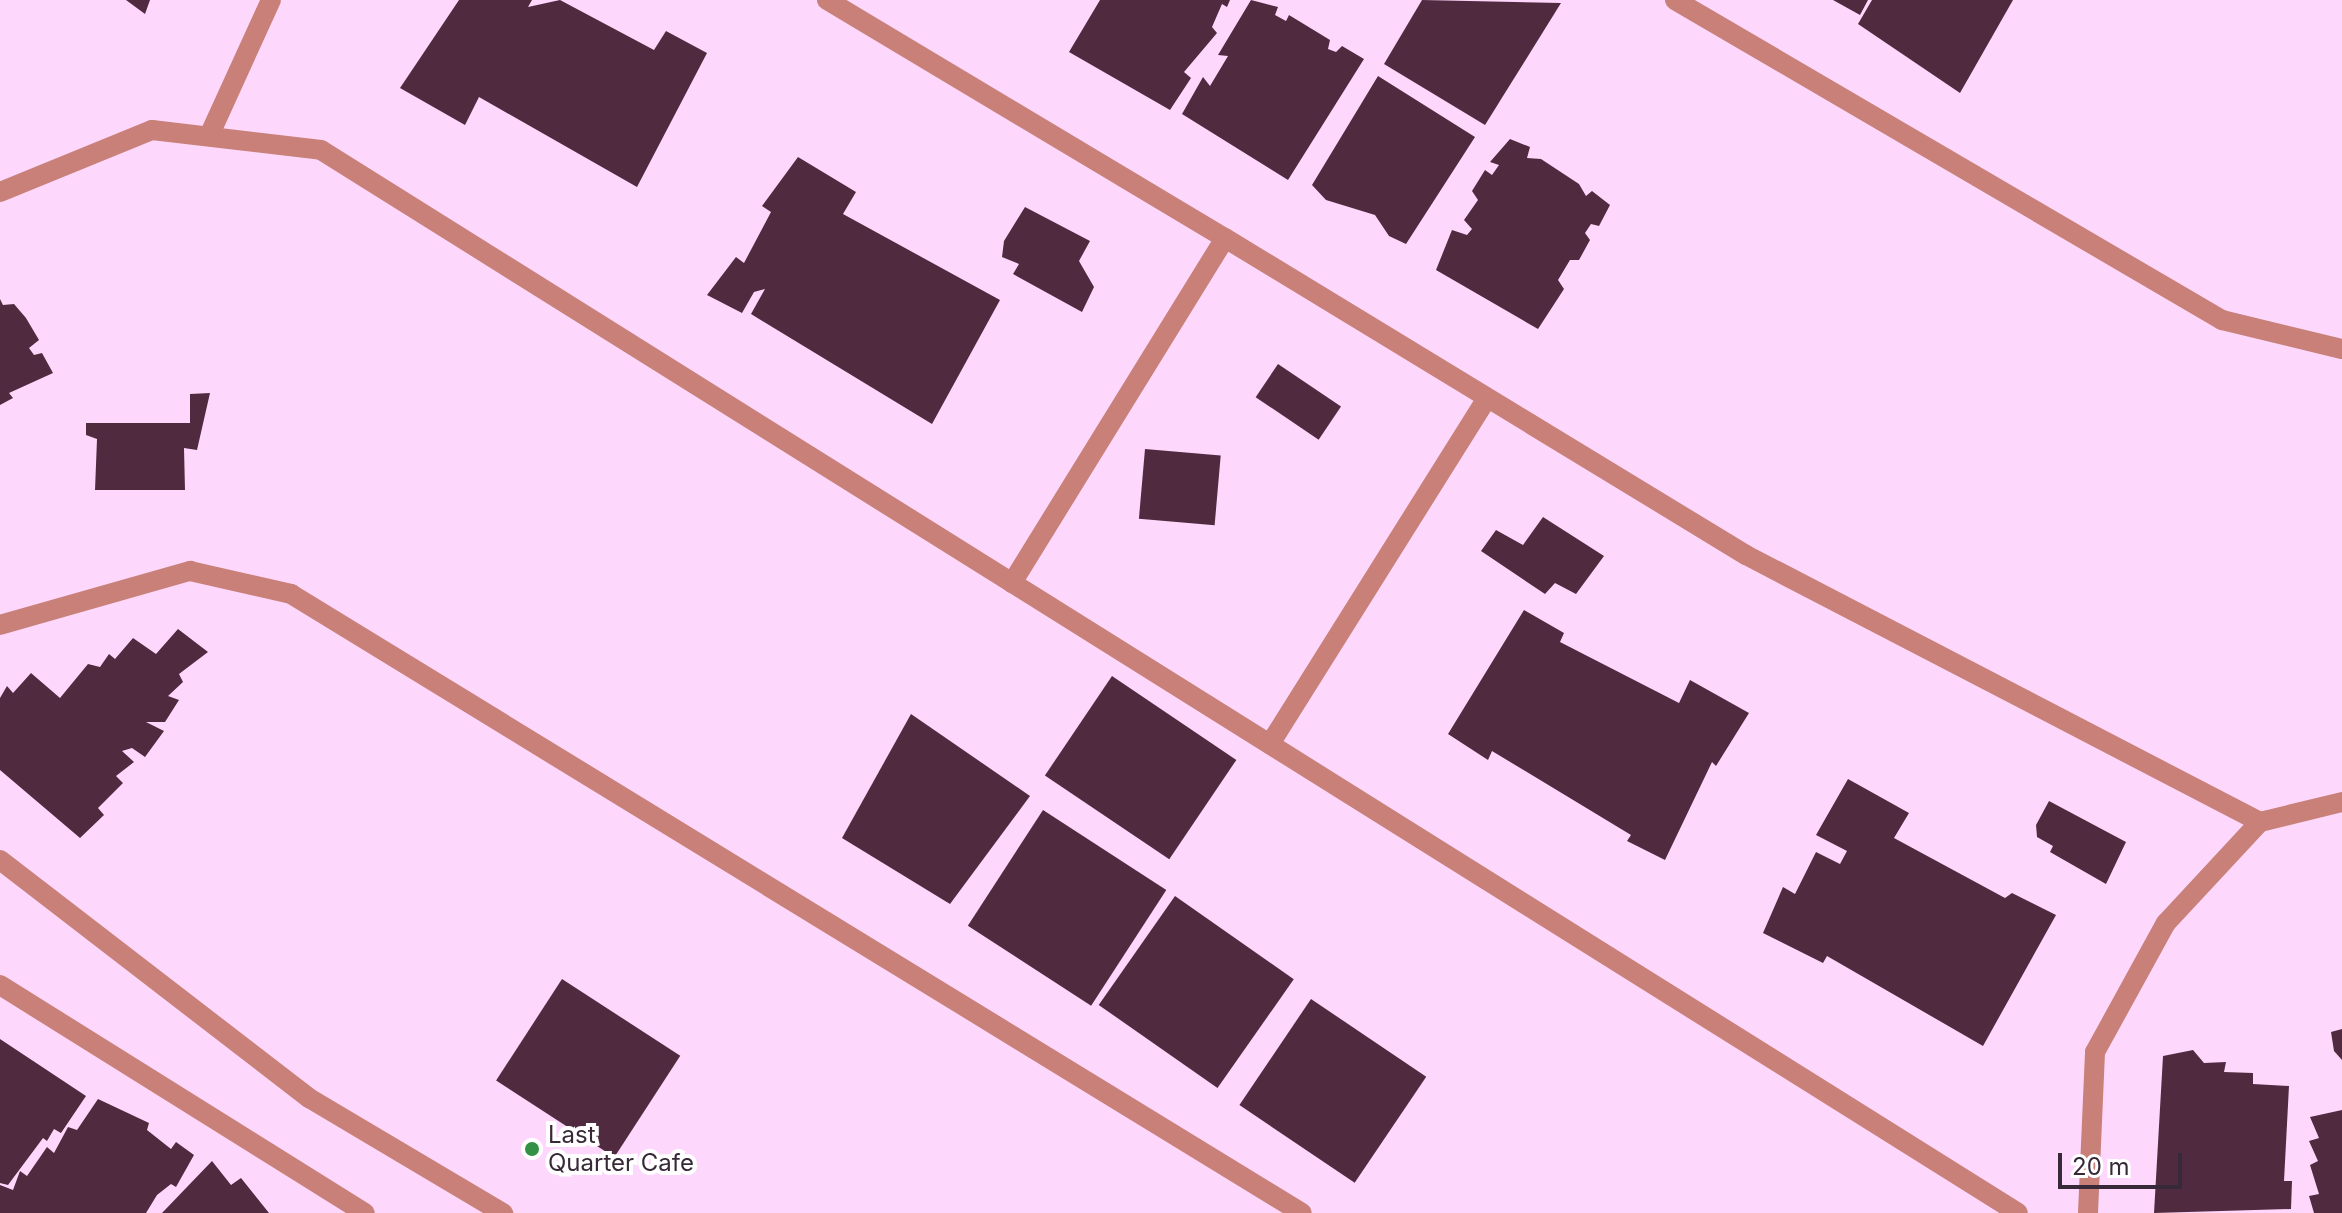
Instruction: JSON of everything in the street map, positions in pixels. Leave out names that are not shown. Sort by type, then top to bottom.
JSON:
[{"type":"street","points":[[209,136],[271,0]]},
{"type":"street","points":[[827,0],[1746,555],[2260,822]]},
{"type":"street","points":[[1675,0],[2222,320],[2342,349]]},
{"type":"street","points":[[0,192],[152,130],[321,150],[2018,1213]]},
{"type":"street","points":[[1012,583],[1225,238]]},
{"type":"street","points":[[1270,744],[1487,398]]},
{"type":"street","points":[[0,625],[190,571],[291,594],[1302,1213]]},
{"type":"street","points":[[2088,1213],[2095,1052],[2166,923],[2260,822],[2342,802]]},
{"type":"street","points":[[0,860],[309,1098],[503,1213]]},
{"type":"street","points":[[0,985],[365,1213]]},
{"type":"building","points":[[126,0],[150,0],[145,14]]},
{"type":"building","points":[[459,0],[532,0],[528,7],[560,0],[654,50],[666,31],[707,53],[637,187],[479,97],[465,125],[400,88]]},
{"type":"building","points":[[1100,0],[1230,0],[1227,7],[1222,4],[1212,27],[1217,33],[1184,72],[1191,78],[1170,110],[1069,52]]},
{"type":"building","points":[[1251,0],[1278,7],[1275,15],[1286,21],[1289,15],[1330,40],[1328,49],[1336,52],[1342,46],[1364,59],[1288,180],[1182,114],[1203,77],[1210,86],[1228,56],[1218,55]]},
{"type":"building","points":[[1422,0],[1561,3],[1485,125],[1384,64]]},
{"type":"building","points":[[1833,0],[1868,0],[1860,15]]},
{"type":"building","points":[[1872,0],[2013,0],[1960,93],[1858,24]]},
{"type":"building","points":[[1378,76],[1475,137],[1406,244],[1389,236],[1375,215],[1326,200],[1312,185]]},
{"type":"building","points":[[1510,139],[1530,147],[1527,158],[1541,159],[1579,184],[1586,196],[1592,191],[1610,205],[1599,226],[1591,224],[1585,233],[1590,240],[1579,260],[1570,260],[1558,280],[1564,289],[1538,329],[1436,270],[1452,230],[1467,235],[1472,229],[1464,220],[1478,200],[1472,191],[1485,170],[1492,175],[1499,165],[1490,162]]},
{"type":"building","points":[[798,157],[856,192],[843,214],[1000,300],[932,424],[751,314],[765,289],[754,292],[742,313],[707,295],[736,257],[744,263],[771,212],[762,206]]},
{"type":"building","points":[[1025,207],[1090,241],[1079,261],[1094,287],[1082,312],[1013,274],[1019,264],[1002,257],[1004,241]]},
{"type":"building","points":[[0,299],[3,305],[14,304],[26,318],[39,340],[29,348],[34,355],[42,353],[53,373],[9,393],[13,398],[0,405]]},
{"type":"building","points":[[1278,364],[1341,406],[1319,440],[1256,397]]},
{"type":"building","points":[[210,393],[197,450],[184,448],[185,490],[95,490],[97,439],[86,435],[86,423],[190,423],[190,394]]},
{"type":"building","points":[[1145,449],[1221,456],[1215,525],[1139,519]]},
{"type":"building","points":[[1543,517],[1604,556],[1576,594],[1555,583],[1545,594],[1481,551],[1496,530],[1523,545]]},
{"type":"building","points":[[1524,610],[1564,633],[1560,642],[1679,703],[1690,680],[1749,713],[1716,766],[1712,762],[1665,860],[1627,841],[1631,835],[1492,751],[1488,760],[1448,734]]},
{"type":"building","points":[[178,629],[208,652],[179,674],[183,682],[168,696],[179,700],[165,722],[146,722],[164,731],[145,757],[132,748],[122,751],[134,762],[116,776],[123,783],[98,808],[104,815],[80,838],[0,770],[0,698],[7,686],[13,693],[31,673],[60,698],[88,664],[100,667],[109,654],[115,659],[133,638],[156,654]]},
{"type":"building","points":[[1112,676],[1236,760],[1169,859],[1045,775]]},
{"type":"building","points":[[911,714],[1030,796],[950,904],[842,838]]},
{"type":"building","points":[[1848,779],[1909,813],[1894,838],[2005,898],[2012,893],[2056,915],[1983,1046],[1827,956],[1823,963],[1763,933],[1783,887],[1795,894],[1816,852],[1840,864],[1847,851],[1816,835]]},
{"type":"building","points":[[2049,801],[2126,842],[2106,884],[2050,852],[2053,846],[2037,837],[2036,825]]},
{"type":"building","points":[[1043,810],[1166,890],[1091,1006],[968,926]]},
{"type":"building","points":[[1175,896],[1294,979],[1217,1088],[1099,1005]]},
{"type":"building","points":[[562,979],[680,1056],[614,1157],[496,1080]]},
{"type":"building","points":[[1311,999],[1426,1077],[1355,1183],[1239,1105]]},
{"type":"building","points":[[2342,1029],[2342,1060],[2334,1051],[2331,1032]]},
{"type":"building","points":[[0,1039],[86,1096],[61,1133],[54,1129],[47,1141],[43,1138],[8,1185],[0,1183]]},
{"type":"building","points":[[2193,1050],[2204,1063],[2226,1062],[2224,1072],[2253,1073],[2253,1084],[2289,1086],[2284,1181],[2292,1181],[2291,1209],[2154,1213],[2163,1056]]},
{"type":"building","points":[[98,1099],[149,1123],[147,1130],[171,1149],[176,1142],[194,1155],[176,1187],[171,1184],[157,1195],[146,1213],[0,1213],[0,1185],[13,1190],[20,1171],[27,1176],[47,1147],[54,1153],[68,1127],[77,1130]]},
{"type":"building","points":[[2342,1110],[2342,1213],[2314,1213],[2309,1196],[2319,1194],[2310,1165],[2318,1161],[2309,1141],[2319,1138],[2310,1117]]},
{"type":"building","points":[[212,1161],[231,1185],[241,1178],[269,1213],[162,1213]]},
{"type":"place","name":"Last Quarter Cafe","points":[[532,1149]]}]
